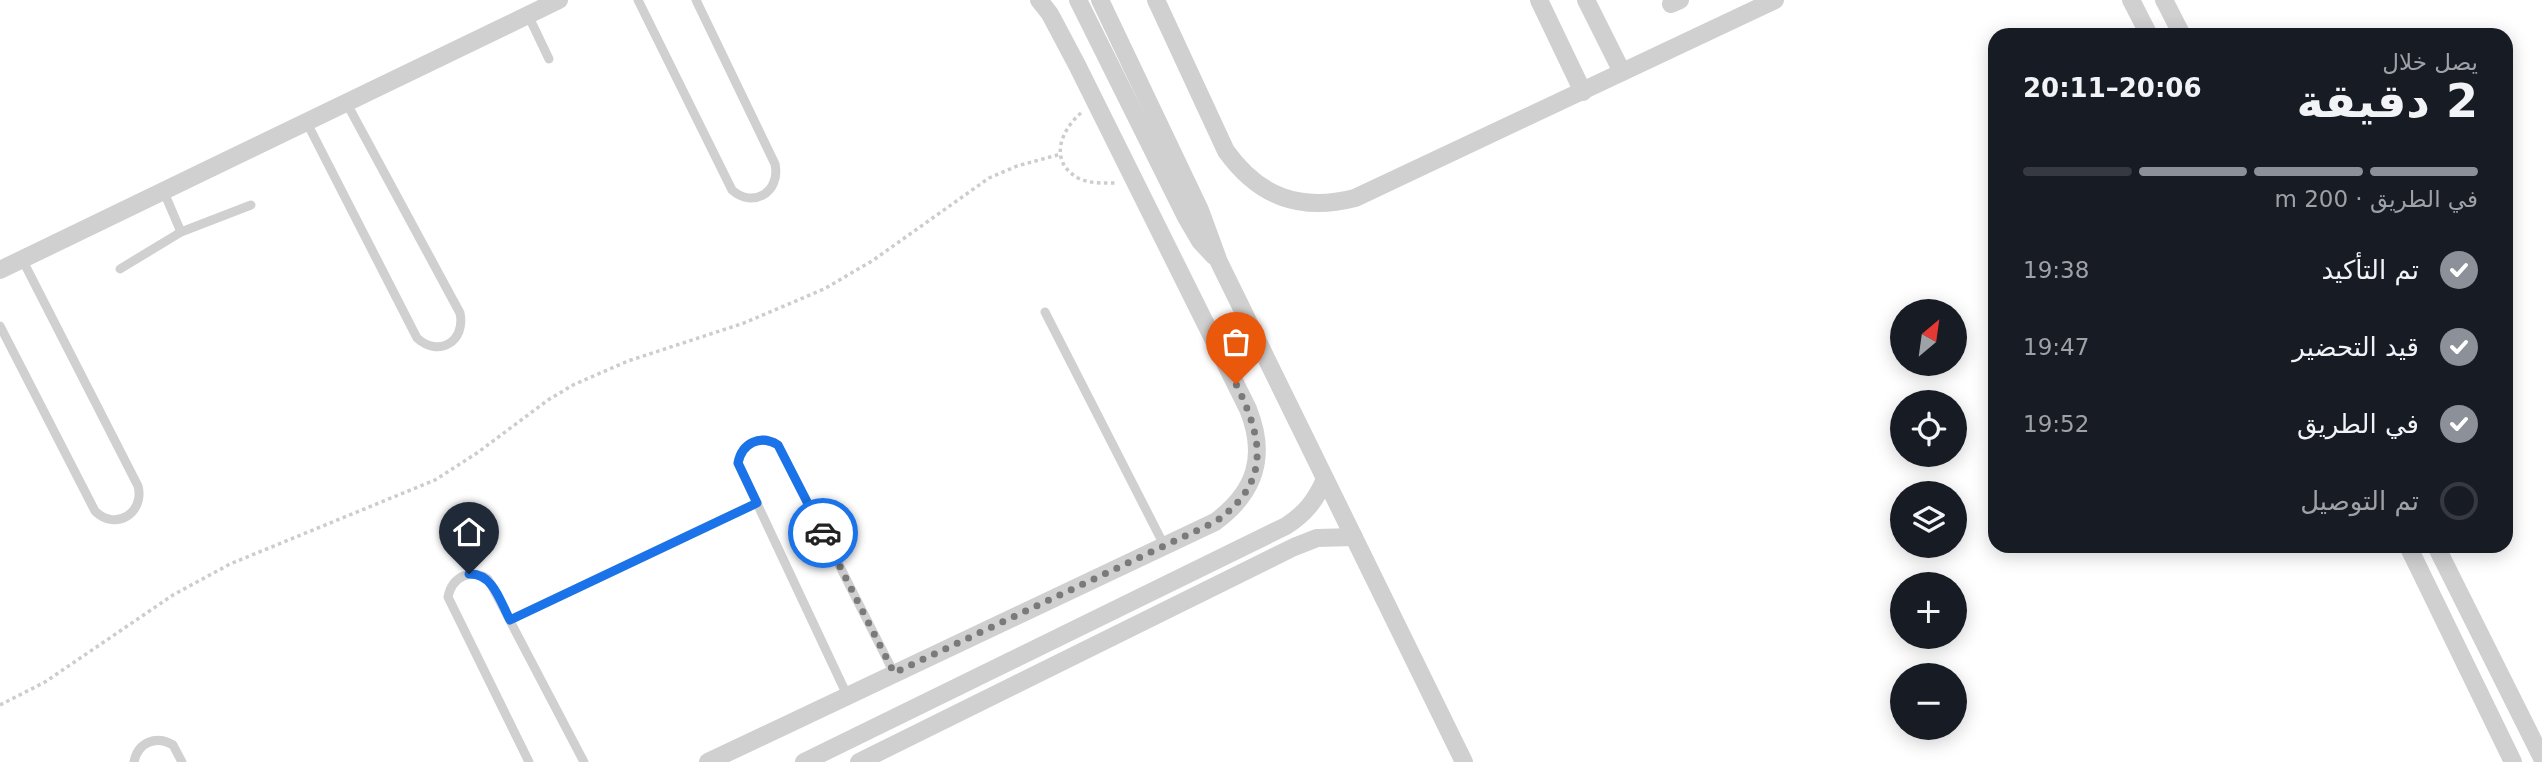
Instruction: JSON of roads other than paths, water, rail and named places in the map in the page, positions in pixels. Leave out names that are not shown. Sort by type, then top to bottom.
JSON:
[{"type":"street","points":[[0,270],[346,102],[524,8],[559,0]]},
{"type":"street","points":[[708,762],[1215,522],[1230,511],[1251,481],[1258,444],[1248,409],[1059,30],[1039,0]]},
{"type":"street","points":[[1078,0],[1189,223],[1200,241],[1219,262]]},
{"type":"street","points":[[1100,0],[1200,210],[1219,262],[1464,762]]},
{"type":"street","points":[[1156,0],[1226,151],[1237,166],[1266,190],[1301,203],[1319,205],[1356,198],[1775,0]]},
{"type":"street","points":[[1539,0],[1583,92]]},
{"type":"street","points":[[1586,0],[1622,72]]},
{"type":"street","points":[[2131,0],[2145,28]]},
{"type":"street","points":[[2164,0],[2178,28]]},
{"type":"street","points":[[804,762],[1286,526],[1314,502],[1325,479]]},
{"type":"street","points":[[859,762],[1294,547],[1317,538],[1354,537]]},
{"type":"street","points":[[2411,553],[2513,762]]},
{"type":"street","points":[[2440,553],[2542,758]]},
{"type":"lane","points":[[638,0],[732,190],[748,199],[761,197],[768,193],[776,180],[775,164],[696,0]]},
{"type":"lane","points":[[524,8],[549,59]]},
{"type":"lane","points":[[306,121],[417,338],[434,347],[446,346],[453,342],[461,328],[460,313],[346,102]]},
{"type":"lane","points":[[163,190],[181,232]]},
{"type":"lane","points":[[120,269],[181,232],[251,205]]},
{"type":"lane","points":[[0,326],[95,511],[111,520],[124,519],[131,514],[139,501],[138,486],[22,260]]},
{"type":"lane","points":[[1045,312],[1164,545]]},
{"type":"lane","points":[[847,695],[738,463],[742,451],[752,442],[765,440],[778,445],[894,673]]},
{"type":"lane","points":[[510,620],[757,503]]},
{"type":"lane","points":[[529,762],[448,597],[452,585],[462,576],[475,574],[488,579],[584,762]]},
{"type":"lane","points":[[134,762],[142,746],[154,740],[161,740],[173,745],[182,762]]}]
